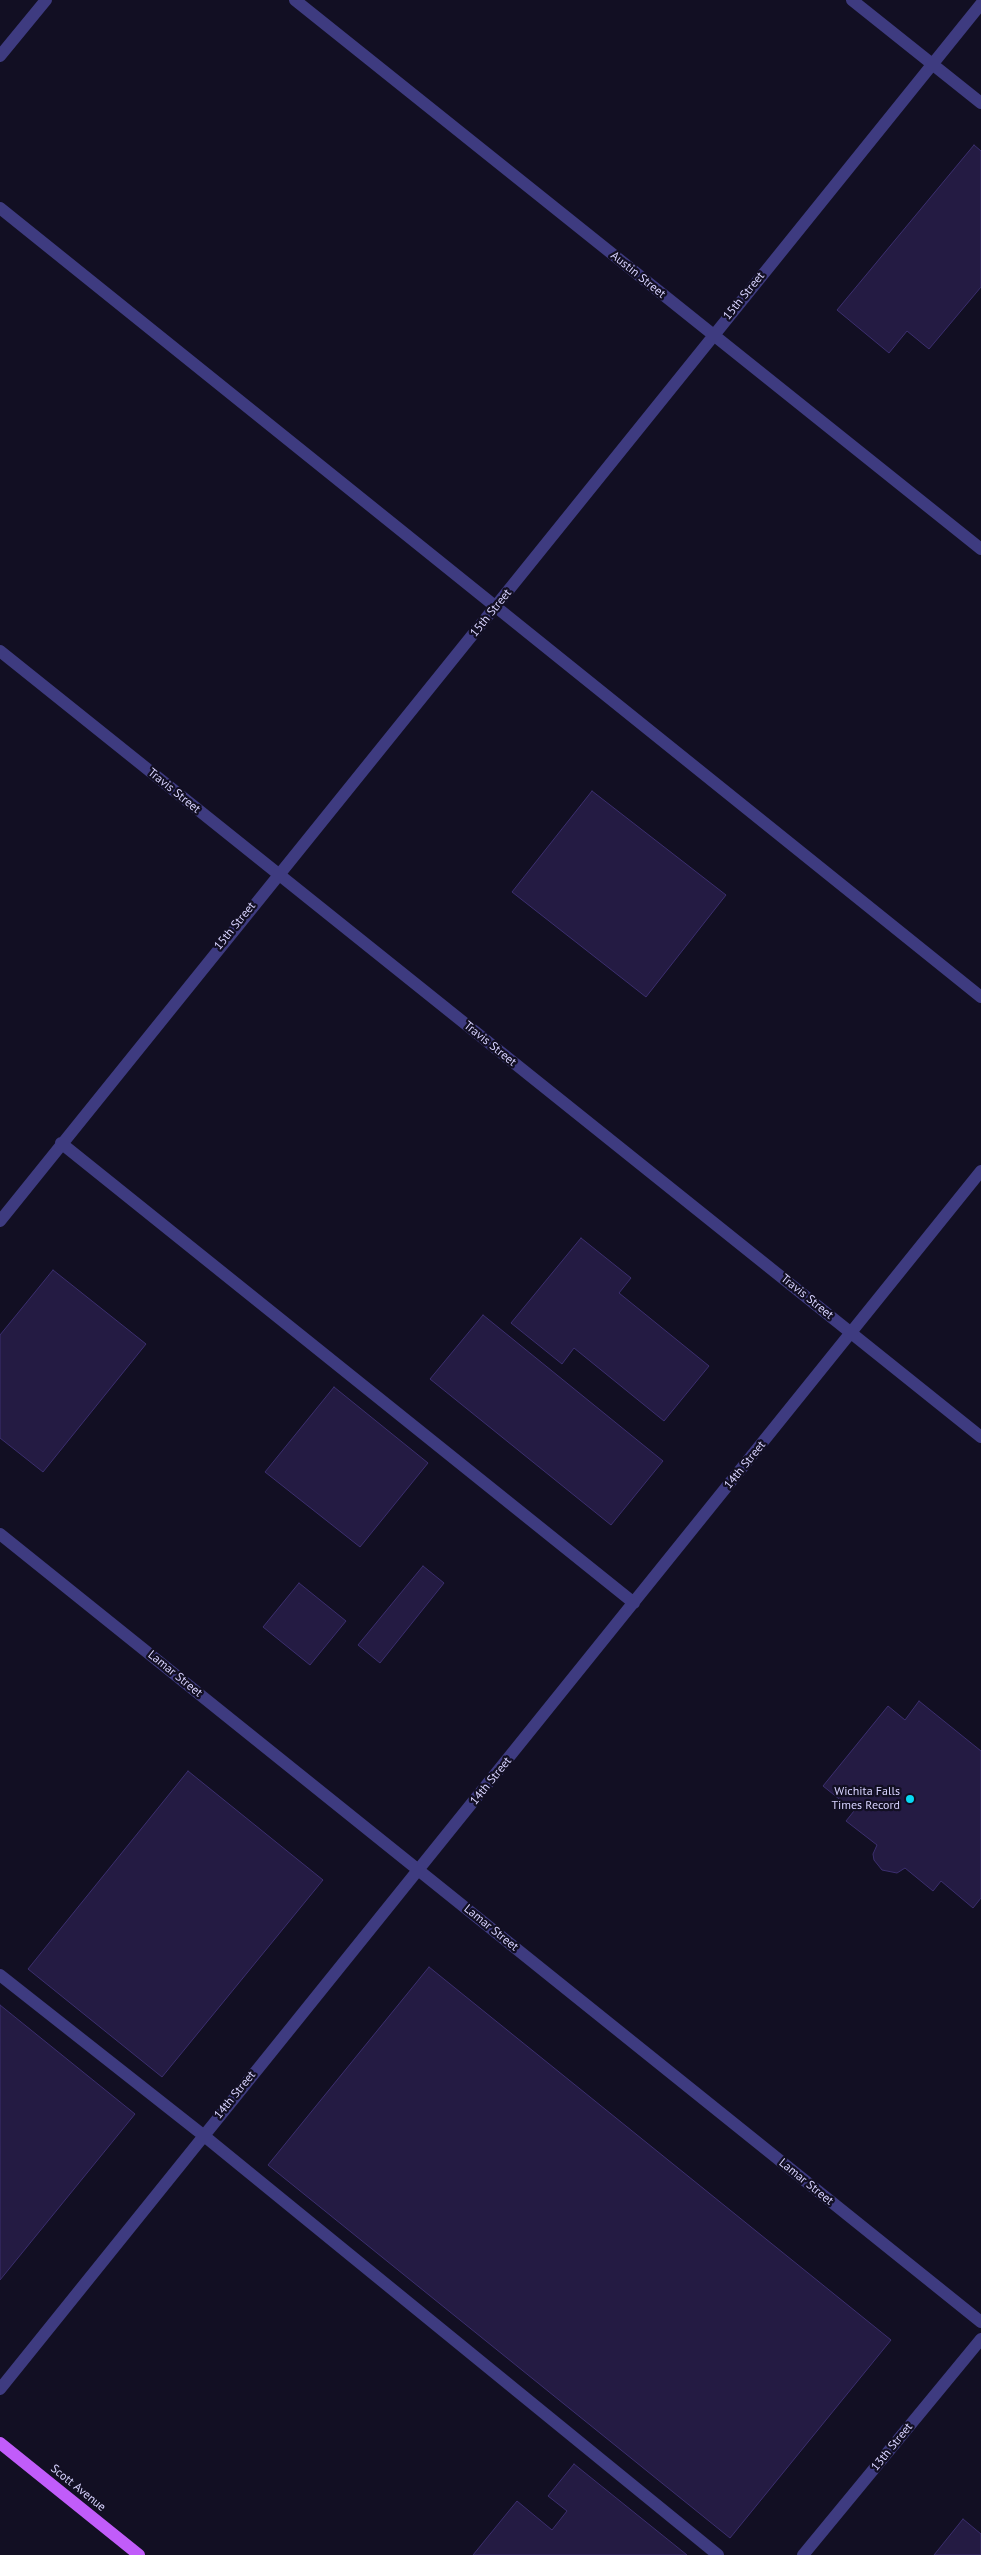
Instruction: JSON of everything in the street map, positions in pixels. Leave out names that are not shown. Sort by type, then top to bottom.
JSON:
[{"type":"main road","name":"Scott Avenue","points":[[0,2443],[139,2555]]},
{"type":"street","points":[[0,56],[46,0]]},
{"type":"street","name":"Austin Street","points":[[295,0],[981,549]]},
{"type":"street","points":[[852,0],[981,103]]},
{"type":"street","name":"15th Street","points":[[0,1221],[277,874],[496,607],[981,4]]},
{"type":"street","points":[[0,208],[981,997]]},
{"type":"street","name":"Travis Street","points":[[0,651],[981,1437]]},
{"type":"street","points":[[61,1143],[634,1603]]},
{"type":"street","name":"14th Street","points":[[0,2389],[981,1171]]},
{"type":"street","name":"Lamar Street","points":[[0,1534],[981,2322]]},
{"type":"street","points":[[0,1975],[203,2135],[718,2555]]},
{"type":"street","name":"13th Street","points":[[803,2555],[981,2339]]},
{"type":"building","points":[[974,145],[981,151],[981,287],[929,349],[907,331],[889,353],[837,310]]},
{"type":"building","points":[[592,791],[726,895],[646,997],[512,892]]},
{"type":"building","points":[[581,1238],[631,1278],[619,1293],[709,1366],[664,1421],[574,1348],[562,1364],[511,1323]]},
{"type":"building","points":[[53,1270],[146,1344],[43,1472],[0,1438],[0,1335]]},
{"type":"building","points":[[483,1315],[663,1461],[611,1525],[430,1379]]},
{"type":"building","points":[[334,1387],[428,1463],[360,1547],[265,1472]]},
{"type":"building","points":[[423,1566],[444,1583],[380,1663],[358,1645]]},
{"type":"building","points":[[299,1583],[346,1621],[310,1665],[263,1627]]},
{"type":"building","name":"Wichita Falls Times Record","points":[[919,1701],[981,1751],[981,1898],[973,1908],[941,1881],[933,1891],[905,1868],[897,1873],[882,1870],[874,1860],[873,1854],[877,1845],[846,1821],[854,1811],[823,1786],[888,1706],[905,1720]]},
{"type":"building","points":[[188,1771],[323,1880],[162,2077],[28,1969]]},
{"type":"building","points":[[429,1967],[891,2340],[730,2538],[268,2165]]},
{"type":"building","points":[[0,2005],[135,2114],[0,2280]]},
{"type":"building","points":[[574,2464],[687,2555],[473,2555],[517,2501],[552,2530],[567,2511],[548,2496]]},
{"type":"building","points":[[963,2519],[981,2534],[981,2555],[934,2555]]},
{"type":"place","name":"Wichita Falls Times Record","points":[[910,1799]]}]
